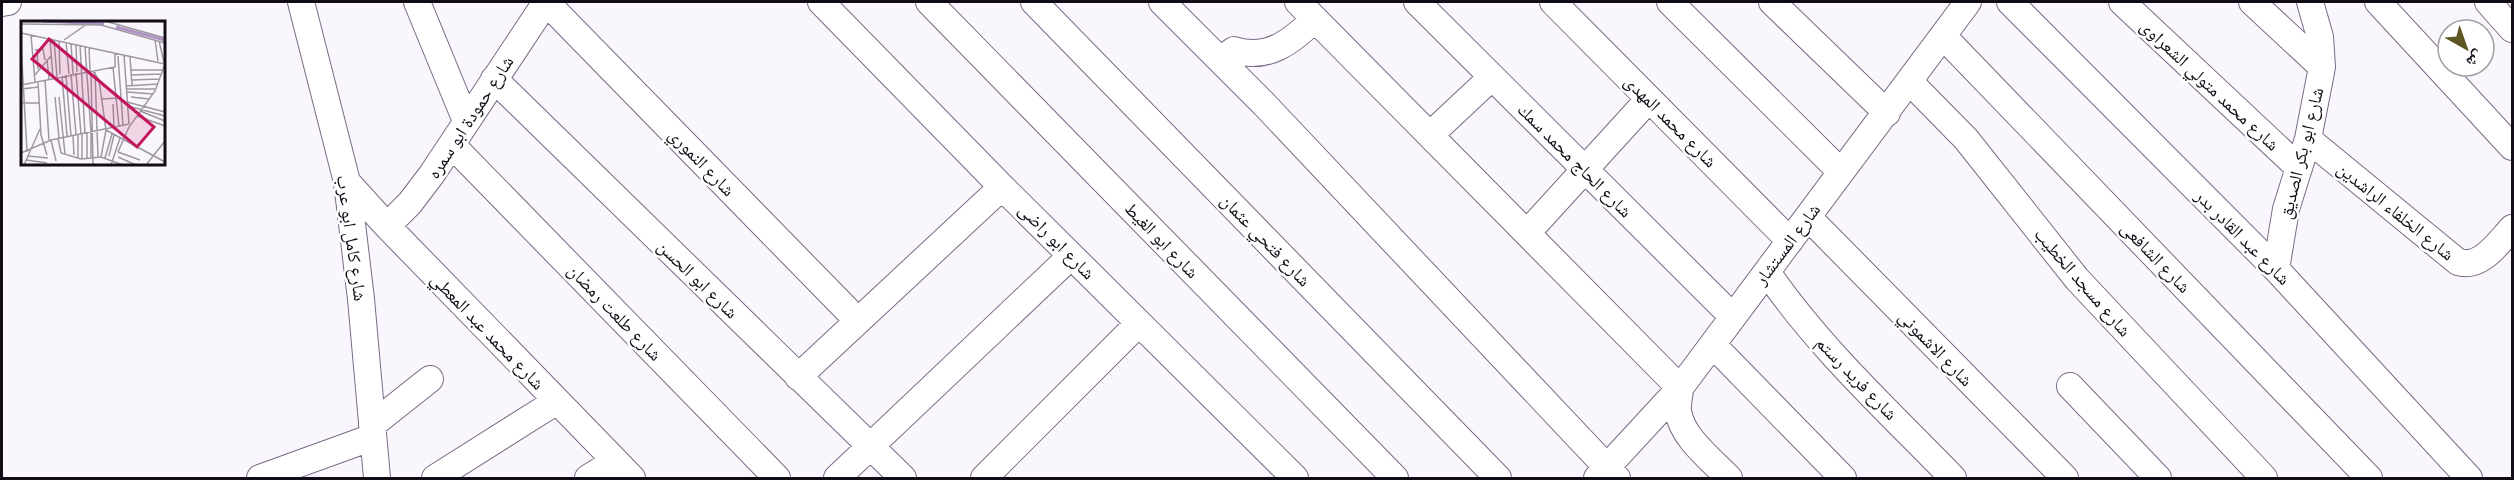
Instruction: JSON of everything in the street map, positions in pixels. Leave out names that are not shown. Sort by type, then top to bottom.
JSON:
[{"type":"street","points":[[2,3],[8,2]]},
{"type":"street","name":"شارع كامل ابو عرب","points":[[301,2],[346,182],[361,299],[377,478]]},
{"type":"street","points":[[417,2],[466,122]]},
{"type":"street","name":"شارع حمودة ابو سمره","points":[[387,226],[410,203],[452,145],[546,2]]},
{"type":"street","name":"شارع النموري","points":[[546,2],[858,321]]},
{"type":"street","name":"شارع ابو راضى","points":[[820,2],[1002,187],[1295,478]]},
{"type":"street","name":"شارع ابو الغيط","points":[[929,2],[1395,478]]},
{"type":"street","name":"شارع فتحي عثمان","points":[[1034,2],[1498,478]]},
{"type":"street","points":[[1162,2],[1220,60],[1607,475]]},
{"type":"street","name":"شارع الحاج محمد سمك","points":[[1417,2],[1733,317]]},
{"type":"street","name":"شارع محمد المهدى","points":[[1553,2],[1790,241]]},
{"type":"street","points":[[1670,2],[1842,172]]},
{"type":"street","points":[[1772,2],[1887,113]]},
{"type":"street","name":"شارع المستشار","points":[[1607,475],[1713,345],[1968,2]]},
{"type":"street","name":"شارع عبد القادر بدر","points":[[2010,2],[2276,269],[2469,478]]},
{"type":"street","name":"شارع محمد متولي الشعراوى","points":[[2122,2],[2299,168]]},
{"type":"street","points":[[2252,2],[2322,67]]},
{"type":"street","name":"شارع ابو بكر الصديق","points":[[2276,269],[2286,209],[2308,139],[2322,67],[2320,37],[2310,2]]},
{"type":"street","points":[[2378,2],[2512,147]]},
{"type":"street","points":[[2490,2],[2512,29]]},
{"type":"street","points":[[1220,60],[1234,50],[1257,53],[1273,50],[1293,39],[1307,10],[1680,388],[1678,410],[1685,428],[1692,440],[1729,478]]},
{"type":"street","name":"شارع الشافعى","points":[[1943,36],[2369,478]]},
{"type":"street","points":[[1430,135],[1492,77]]},
{"type":"street","name":"شارع ابو الحسن","points":[[494,79],[903,478]]},
{"type":"street","name":"شارع مسجد الخطيب","points":[[1909,81],[1966,139],[2077,279],[2264,478]]},
{"type":"street","points":[[1527,233],[1649,99]]},
{"type":"street","name":"شارع الخلفاء الراشدين","points":[[2308,139],[2458,262],[2472,264],[2482,259],[2512,228]]},
{"type":"street","name":"شارع طلعت رمضان","points":[[452,145],[777,478]]},
{"type":"street","name":"شارع محمد عبد المعطي","points":[[346,182],[623,470]]},
{"type":"street","points":[[798,377],[1002,187]]},
{"type":"street","name":"شارع الاشموني","points":[[1808,217],[2065,478]]},
{"type":"street","points":[[837,478],[1071,256]]},
{"type":"street","name":"شارع فريد رستم","points":[[1767,272],[1787,301],[1820,340],[1953,478]]},
{"type":"street","points":[[984,478],[1139,323]]},
{"type":"street","points":[[1713,345],[1843,478]]},
{"type":"street","points":[[260,478],[372,431],[430,379]]},
{"type":"street","points":[[2070,386],[2158,478]]},
{"type":"street","points":[[435,478],[557,401]]},
{"type":"street","points":[[588,478],[623,470]]}]
